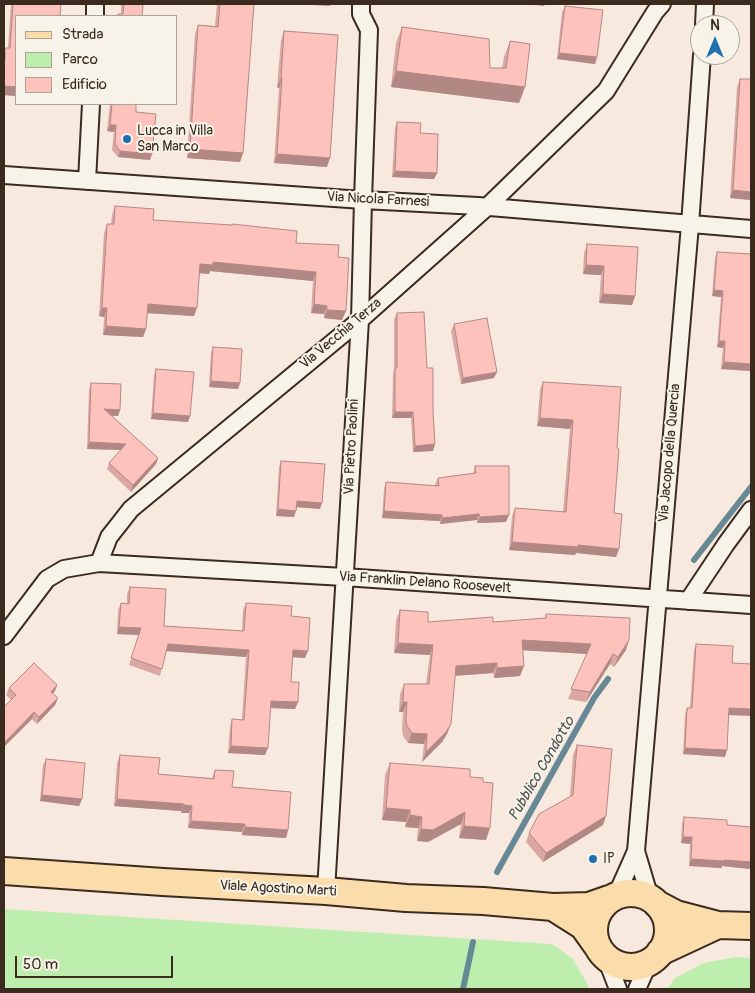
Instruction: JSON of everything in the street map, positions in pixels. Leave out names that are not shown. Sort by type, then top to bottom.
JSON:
[{"type":"main road","name":"Viale Agostino Marti","points":[[4,871],[326,891],[406,898],[483,901],[553,908],[589,906],[613,898]]},
{"type":"main road","points":[[718,925],[637,966],[625,966],[616,963],[602,952],[595,940],[594,930],[596,918],[601,908],[620,894],[632,893],[644,895],[676,914],[718,925],[751,926]]},
{"type":"main road","points":[[653,901],[662,910],[668,924],[665,945],[654,957]]},
{"type":"main road","name":"Viale Agostino Marti","points":[[553,908],[583,926],[602,952]]},
{"type":"street","name":"Via Pietro Paolini","points":[[326,891],[360,320],[369,30],[361,14],[362,4]]},
{"type":"street","name":"Via Vecchia Terza","points":[[99,563],[109,537],[131,509],[360,320],[487,207],[606,91],[655,12],[662,4]]},
{"type":"street","name":"Via Jacopo della Quercia","points":[[613,898],[636,851],[690,224],[701,65]]},
{"type":"street","points":[[87,181],[91,105]]},
{"type":"street","name":"Via Nicola Farnesi","points":[[4,175],[487,207],[751,229]]},
{"type":"street","points":[[688,601],[751,510]]},
{"type":"street","points":[[4,636],[47,580],[64,569],[99,563]]},
{"type":"street","name":"Via Franklin Delano Roosevelt","points":[[99,563],[344,577],[751,605]]},
{"type":"street","name":"Via Jacopo della Quercia","points":[[636,851],[653,901]]},
{"type":"street","points":[[602,952],[618,989]]},
{"type":"street","points":[[637,989],[654,957]]},
{"type":"green space","points":[[4,909],[552,944],[572,958],[589,989],[4,989]]},
{"type":"green space","points":[[736,957],[751,958],[751,989],[667,989],[675,978],[704,963]]},
{"type":"building","points":[[13,4],[61,4],[60,15],[15,15],[15,87],[4,86],[5,48],[10,48]]},
{"type":"building","points":[[124,4],[143,4],[142,15],[118,15],[123,14]]},
{"type":"building","points":[[220,4],[254,4],[243,153],[190,149],[198,25],[218,27]]},
{"type":"building","points":[[565,6],[603,10],[597,57],[559,53]]},
{"type":"building","points":[[402,27],[489,39],[490,68],[506,68],[510,41],[530,44],[525,87],[396,71]]},
{"type":"building","points":[[284,31],[338,35],[330,158],[277,154]]},
{"type":"building","points":[[740,79],[751,79],[751,192],[733,190]]},
{"type":"building","points":[[112,105],[136,105],[136,112],[156,114],[152,154],[120,151],[115,144],[116,125],[110,125]]},
{"type":"building","points":[[397,122],[421,123],[420,133],[438,134],[437,173],[395,171]]},
{"type":"building","points":[[115,206],[154,209],[153,220],[232,224],[297,231],[296,243],[339,245],[338,257],[349,258],[346,311],[327,310],[327,306],[314,304],[316,272],[213,262],[213,265],[200,264],[197,308],[148,304],[146,329],[106,326],[107,308],[102,308],[107,224],[114,224]]},
{"type":"building","points":[[587,244],[638,247],[635,296],[603,294],[604,266],[586,265]]},
{"type":"building","points":[[717,252],[751,254],[751,364],[724,362],[725,341],[719,341],[723,291],[714,290]]},
{"type":"building","points":[[424,312],[427,368],[433,368],[435,444],[415,446],[413,412],[395,412],[397,313]]},
{"type":"building","points":[[487,318],[497,372],[463,378],[454,324]]},
{"type":"building","points":[[213,347],[242,349],[240,383],[211,381]]},
{"type":"building","points":[[156,369],[194,372],[190,416],[153,413]]},
{"type":"building","points":[[543,382],[621,387],[614,513],[622,514],[619,549],[512,542],[515,508],[566,512],[573,420],[540,418]]},
{"type":"building","points":[[91,383],[121,384],[120,410],[104,409],[158,458],[133,485],[109,463],[126,444],[89,442]]},
{"type":"building","points":[[281,461],[325,464],[322,503],[297,501],[296,511],[278,509]]},
{"type":"building","points":[[475,466],[509,466],[509,515],[480,517],[479,514],[442,518],[442,515],[384,511],[386,482],[439,486],[438,478],[476,473]]},
{"type":"building","points":[[130,587],[166,589],[164,626],[244,631],[246,603],[292,606],[291,616],[310,618],[308,651],[293,650],[291,682],[299,682],[298,702],[271,701],[268,748],[231,746],[232,719],[244,720],[249,650],[168,644],[162,669],[131,658],[141,628],[119,627],[121,603],[129,604]]},
{"type":"building","points":[[400,610],[428,612],[428,622],[493,617],[493,622],[546,618],[546,614],[630,618],[629,640],[618,657],[613,654],[590,692],[571,689],[591,644],[522,640],[524,666],[497,668],[497,663],[456,666],[451,724],[446,732],[426,752],[427,734],[412,733],[407,726],[407,702],[403,702],[404,684],[429,684],[433,645],[398,643]]},
{"type":"building","points":[[696,644],[733,646],[732,663],[751,664],[751,709],[729,708],[727,750],[685,748],[687,708],[692,708]]},
{"type":"building","points":[[34,663],[57,685],[51,692],[58,698],[39,717],[34,712],[4,743],[4,707],[16,695],[9,688]]},
{"type":"building","points":[[577,745],[612,749],[606,816],[546,853],[529,833],[539,814],[573,795]]},
{"type":"building","points":[[120,755],[160,758],[158,774],[214,779],[215,770],[234,771],[232,787],[291,792],[288,830],[245,827],[245,824],[191,821],[192,806],[117,799]]},
{"type":"building","points":[[46,759],[85,763],[82,799],[42,795]]},
{"type":"building","points":[[390,763],[470,769],[470,777],[483,778],[483,782],[493,783],[490,828],[464,826],[465,812],[433,830],[421,829],[422,817],[410,815],[410,810],[386,808]]},
{"type":"building","points":[[684,817],[727,820],[727,825],[751,827],[751,862],[691,859],[692,837],[683,837]]},
{"type":"waterway","name":"Pubblico Condotto","points":[[694,560],[751,487]]},
{"type":"waterway","name":"Pubblico Condotto","points":[[497,872],[594,698],[608,679]]},
{"type":"waterway","name":"Pubblico Condotto","points":[[463,989],[473,942]]},
{"type":"place","name":"Lucca in Villa San Marco","points":[[127,139]]},
{"type":"place","name":"IP","points":[[593,859]]}]
